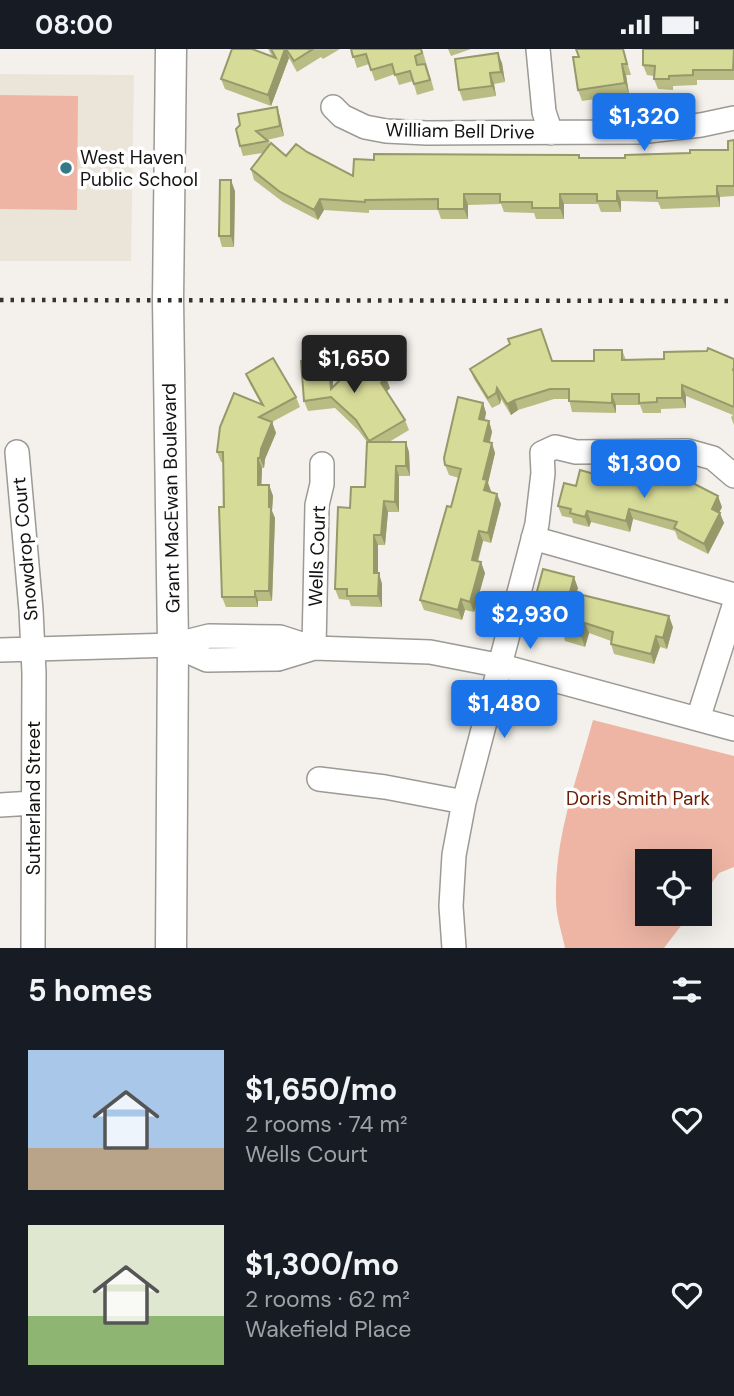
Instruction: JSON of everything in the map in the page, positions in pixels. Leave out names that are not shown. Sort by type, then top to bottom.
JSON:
[{"type":"main road","name":"Grant MacEwan Boulevard","points":[[172,49],[168,300],[173,645],[172,948]]},
{"type":"street","name":"William Bell Drive","points":[[538,49],[544,112],[551,133]]},
{"type":"street","name":"William Bell Drive","points":[[334,107],[342,116],[365,127],[386,131],[639,132],[701,125],[734,118]]},
{"type":"street","points":[[454,948],[451,906],[454,855],[464,802],[502,666],[537,524],[543,473],[542,453],[555,447],[576,452],[688,451],[713,458],[734,476]]},
{"type":"street","name":"Snowdrop Court","points":[[17,452],[33,647]]},
{"type":"street","name":"Wells Court","points":[[314,648],[317,505],[322,464]]},
{"type":"street","points":[[533,538],[734,595]]},
{"type":"street","points":[[698,719],[734,606]]},
{"type":"street","points":[[0,650],[173,645],[206,660],[278,659],[314,648],[430,652],[502,666],[734,729]]},
{"type":"street","name":"Sutherland Street","points":[[33,647],[33,948]]},
{"type":"street","points":[[318,779],[385,787],[464,802]]},
{"type":"street","points":[[0,805],[33,803]]},
{"type":"shaded area","name":"West Haven Public School","points":[[0,74],[134,75],[131,261],[0,261]]},
{"type":"green space","points":[[0,95],[78,96],[77,210],[0,209]]},
{"type":"green space","name":"Doris Smith Park","points":[[593,720],[734,756],[734,867],[719,873],[712,883],[712,849],[635,849],[635,926],[681,926],[664,948],[565,948],[556,906],[556,877],[568,809]]},
{"type":"building","points":[[232,49],[252,49],[276,58],[271,49],[285,49],[268,95],[221,79]]},
{"type":"building","points":[[286,49],[313,49],[294,61]]},
{"type":"building","points":[[351,49],[421,49],[422,53],[415,56],[417,65],[425,64],[430,80],[414,84],[410,71],[395,75],[392,64],[371,70],[366,54],[353,57]]},
{"type":"building","points":[[576,49],[623,49],[627,64],[622,64],[625,83],[578,90],[573,57],[579,57]]},
{"type":"building","points":[[643,49],[734,49],[733,70],[693,70],[693,75],[654,79],[655,66],[643,65]]},
{"type":"building","points":[[498,53],[501,72],[490,73],[492,86],[459,90],[455,59]]},
{"type":"building","points":[[277,107],[280,126],[256,131],[268,141],[240,146],[236,129],[240,125],[238,114]]},
{"type":"building","points":[[734,140],[734,186],[717,186],[717,196],[657,198],[657,191],[617,191],[617,201],[597,201],[597,194],[560,194],[560,208],[532,208],[532,202],[500,202],[500,194],[464,194],[464,209],[438,209],[438,199],[365,202],[320,199],[314,210],[280,192],[251,169],[271,143],[286,156],[296,144],[353,176],[354,159],[374,160],[374,154],[579,155],[579,158],[625,158],[625,155],[728,150],[728,141]]},
{"type":"building","points":[[220,180],[231,180],[231,236],[219,236]]},
{"type":"building","points":[[541,329],[552,361],[594,361],[594,350],[622,350],[622,360],[664,359],[664,352],[707,351],[708,348],[734,359],[734,407],[682,385],[682,398],[657,398],[657,402],[639,403],[639,394],[612,394],[612,403],[569,401],[569,389],[550,389],[507,404],[497,388],[496,393],[488,398],[470,369],[510,344],[508,339]]},
{"type":"building","points":[[273,358],[296,397],[259,417],[272,422],[258,458],[258,485],[269,485],[271,507],[269,591],[255,591],[255,597],[222,597],[219,507],[224,507],[223,452],[217,452],[220,427],[234,393],[263,405],[246,374]]},
{"type":"building","points":[[328,359],[331,389],[359,361],[370,372],[374,367],[386,378],[381,383],[405,420],[369,441],[356,420],[331,397],[304,401],[301,361]]},
{"type":"building","points":[[458,397],[483,403],[479,419],[489,421],[484,441],[492,443],[483,479],[487,480],[484,490],[497,494],[488,533],[479,531],[472,560],[481,562],[470,602],[461,599],[458,610],[420,600],[447,506],[451,507],[461,469],[445,465],[444,458]]},
{"type":"building","points":[[367,442],[406,442],[406,466],[396,466],[395,502],[384,501],[381,535],[374,535],[374,573],[379,573],[378,596],[347,596],[347,589],[335,589],[338,507],[350,508],[351,487],[365,487]]},
{"type":"building","points":[[580,470],[605,477],[607,470],[655,484],[659,472],[685,479],[718,496],[712,509],[720,513],[704,544],[674,528],[677,522],[629,509],[626,521],[587,511],[585,517],[570,513],[571,509],[558,506],[564,483],[576,486]]},
{"type":"building","points":[[543,569],[574,577],[570,592],[669,616],[663,638],[656,636],[651,654],[611,644],[613,632],[585,623],[581,636],[543,622],[547,609],[533,606]]},
{"type":"railway","points":[[0,300],[734,301]]},
{"type":"place","name":"West Haven Public School","points":[[66,168]]}]
